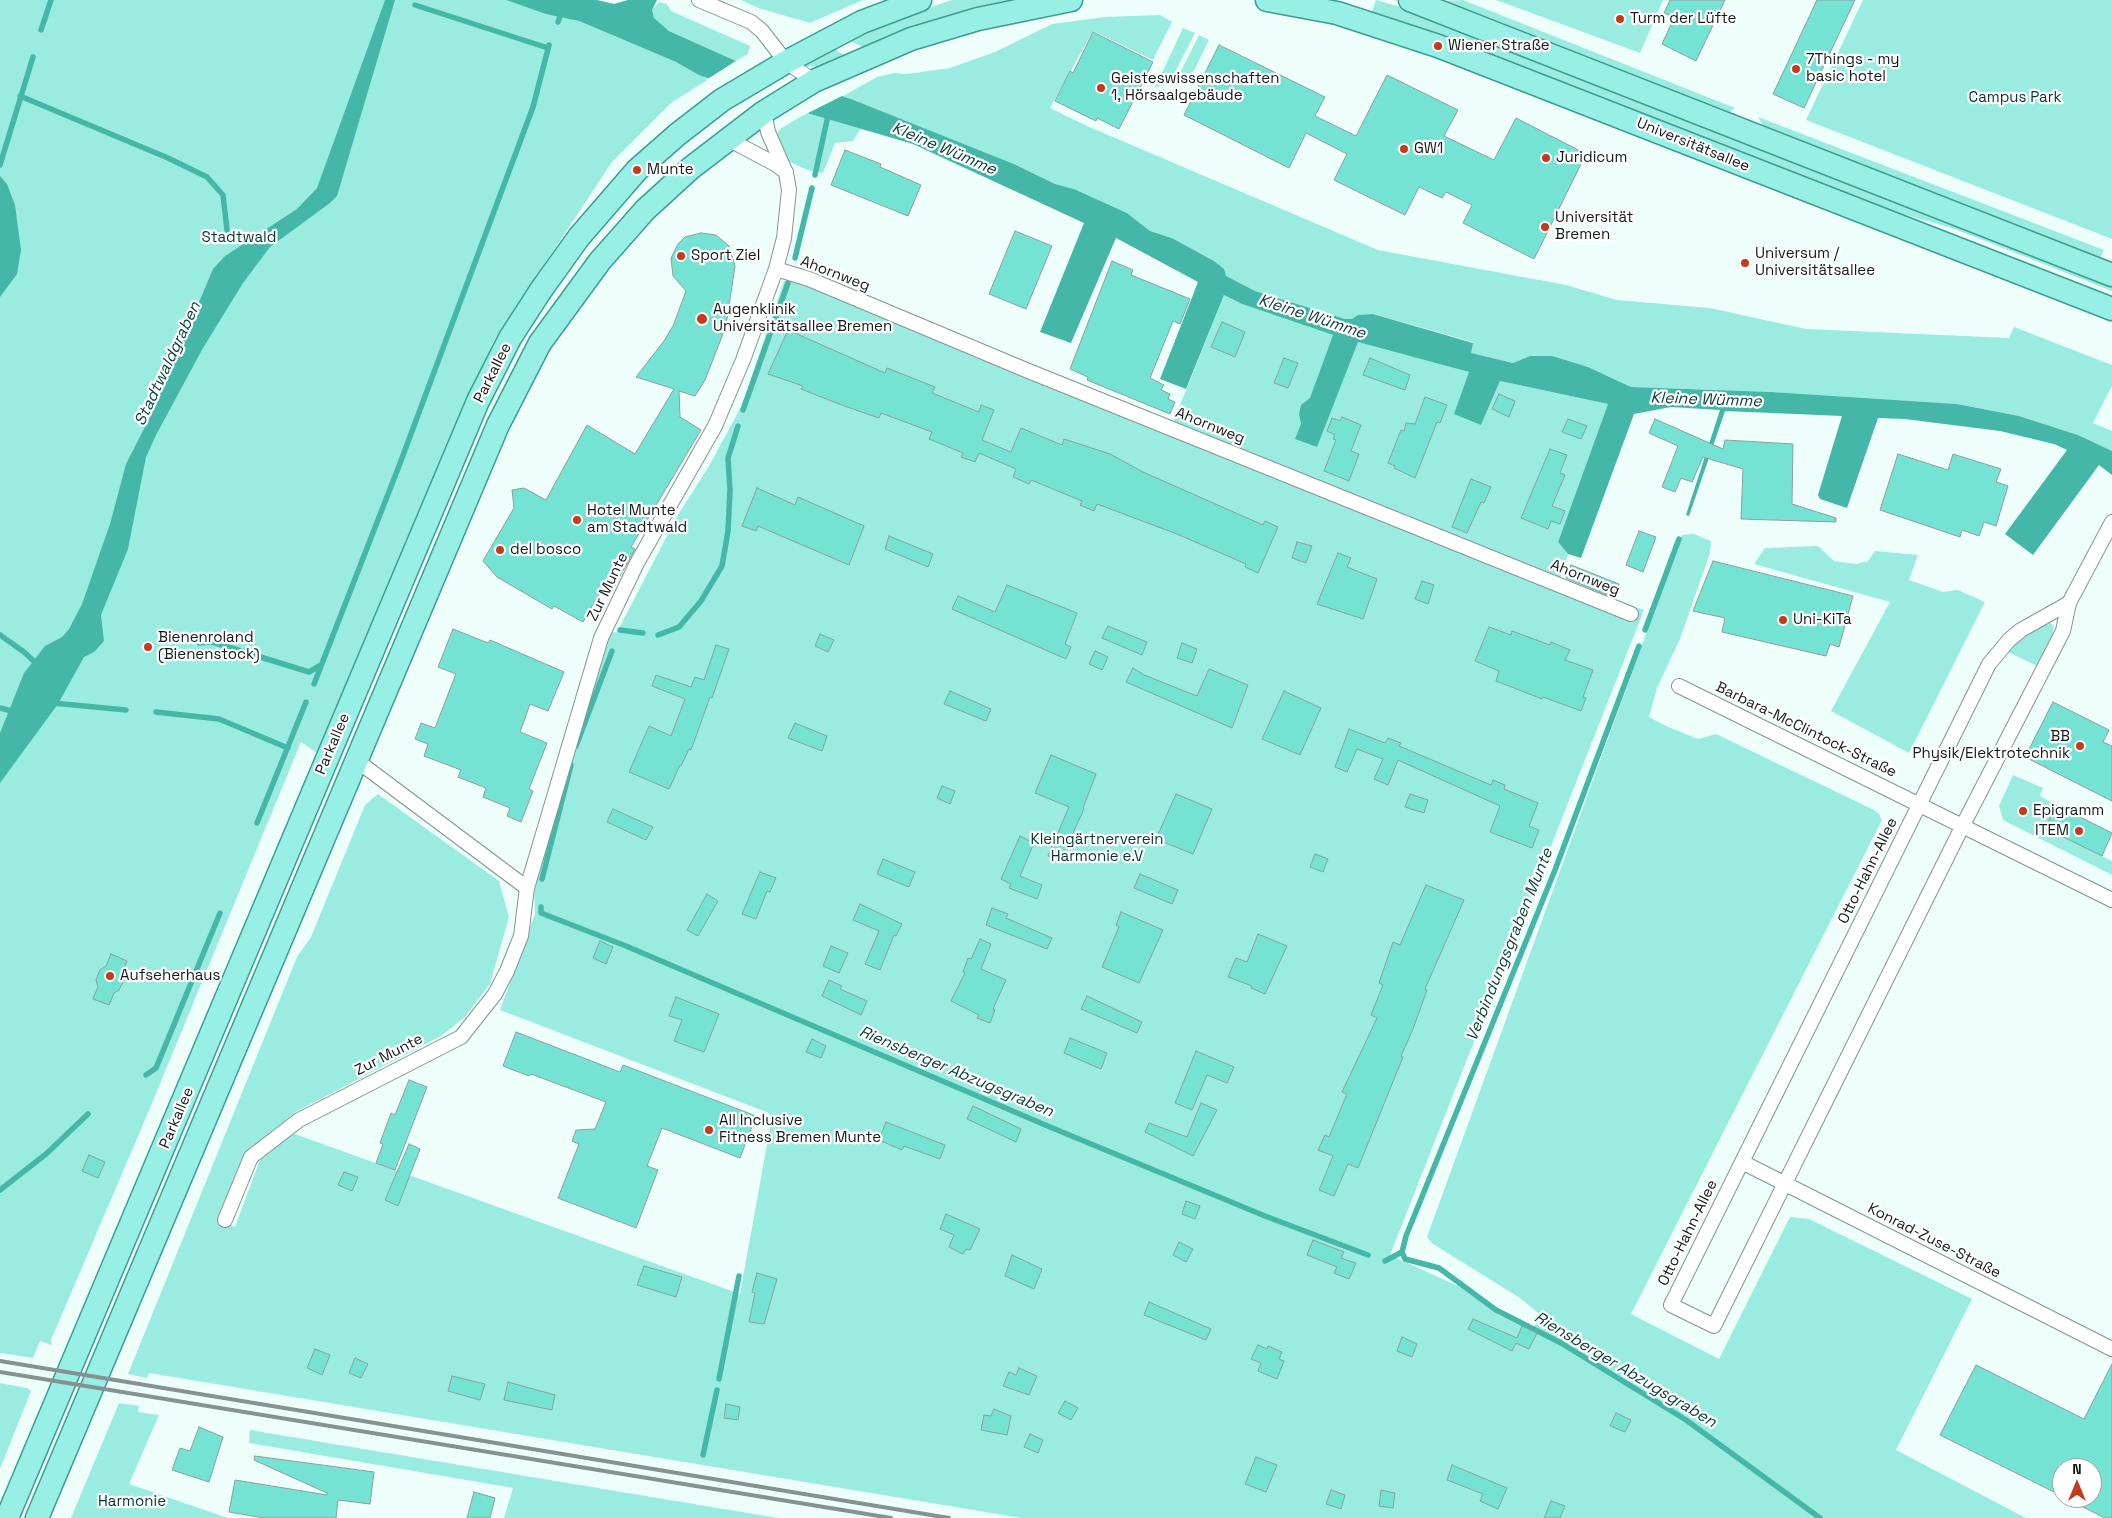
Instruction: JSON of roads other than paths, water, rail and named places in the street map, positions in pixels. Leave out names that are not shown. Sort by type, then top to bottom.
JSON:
[{"type":"main road","points":[[780,65],[862,22],[920,0]]},
{"type":"main road","points":[[814,81],[911,39],[978,19],[1071,0]]},
{"type":"main road","name":"Universitätsallee","points":[[1267,0],[1338,6],[1380,26],[1521,77],[2112,309]]},
{"type":"main road","points":[[1410,0],[2112,274]]},
{"type":"main road","name":"Parkallee","points":[[7,1518],[478,401],[515,330],[579,237],[637,170],[722,100],[780,65]]},
{"type":"main road","name":"Parkallee","points":[[37,1518],[501,418],[540,343],[600,261],[645,210],[691,168],[728,139],[764,112],[814,81]]},
{"type":"street","points":[[699,0],[751,22],[762,31],[780,65],[814,81]]},
{"type":"street","name":"Zur Munte","points":[[225,1220],[251,1157],[299,1120],[461,1037],[495,994],[507,971],[521,936],[528,888],[601,638],[637,563],[715,426],[743,360],[776,269],[788,209],[789,190],[786,172],[768,132],[764,112]]},
{"type":"street","points":[[728,139],[786,172]]},
{"type":"street","name":"Ahornweg","points":[[776,269],[809,279],[1044,377],[1631,614]]},
{"type":"street","name":"Otto-Hahn-Allee","points":[[2070,604],[2021,630],[1998,652],[1920,804],[1671,1304],[1714,1326],[1963,825],[2063,631],[2070,604],[2112,522]]},
{"type":"street","name":"Barbara-McClintock-Straße","points":[[1679,686],[2112,900]]},
{"type":"street","points":[[356,760],[528,888]]},
{"type":"street","name":"Konrad-Zuse-Straße","points":[[1742,1162],[2112,1349]]},
{"type":"water","points":[[385,0],[395,0],[337,196],[270,247],[243,283],[203,348],[146,457],[128,549],[101,615],[104,641],[94,652],[84,657],[58,704],[0,783],[0,733],[24,673],[45,646],[62,637],[69,629],[82,604],[110,524],[126,464],[152,413],[213,269],[225,256],[297,209],[317,188]]},
{"type":"water","name":"Kleine Wümme","points":[[506,0],[597,0],[614,4],[628,0],[657,0],[652,10],[654,18],[669,31],[736,61],[851,99],[1014,164],[1055,184],[1074,189],[1127,213],[1150,231],[1172,238],[1214,261],[1224,269],[1226,276],[1255,291],[1345,319],[1352,319],[1358,315],[1373,314],[1473,343],[1471,353],[1513,363],[1530,356],[1552,356],[1588,367],[1631,387],[1772,392],[1957,404],[2019,416],[2078,435],[2112,451],[2112,475],[2099,465],[2033,555],[2005,534],[2067,450],[2054,444],[2000,431],[1905,419],[1878,418],[1847,508],[1820,499],[1818,495],[1842,416],[1725,411],[1689,516],[1686,515],[1720,410],[1671,407],[1634,414],[1581,558],[1568,554],[1558,542],[1608,404],[1500,381],[1481,425],[1454,414],[1469,372],[1358,342],[1317,447],[1295,439],[1301,424],[1299,414],[1301,405],[1310,398],[1333,335],[1242,304],[1224,295],[1186,389],[1160,379],[1198,282],[1116,238],[1071,343],[1040,332],[1084,223],[913,144],[807,113],[699,75],[676,62],[579,21],[546,14]]},
{"type":"water","points":[[0,176],[7,184],[15,205],[21,250],[17,274],[0,297]]},
{"type":"waterway","points":[[41,30],[51,0]]},
{"type":"waterway","points":[[415,5],[548,48]]},
{"type":"waterway","points":[[558,22],[562,10]]},
{"type":"waterway","points":[[314,684],[399,466],[533,107],[549,45]]},
{"type":"waterway","points":[[0,165],[33,57]]},
{"type":"waterway","points":[[20,96],[168,158],[207,177],[223,195],[227,230]]},
{"type":"waterway","name":"Riensberger Abzugsgraben","points":[[815,175],[829,111]]},
{"type":"waterway","name":"Riensberger Abzugsgraben","points":[[795,258],[812,188]]},
{"type":"waterway","name":"Riensberger Abzugsgraben","points":[[743,410],[788,283]]},
{"type":"waterway","name":"Riensberger Abzugsgraben","points":[[658,635],[679,627],[701,601],[722,566],[728,531],[730,490],[728,458],[738,426]]},
{"type":"waterway","name":"Verbindungsgraben Munte","points":[[1645,630],[1679,539]]},
{"type":"waterway","name":"Riensberger Abzugsgraben","points":[[620,630],[643,633]]},
{"type":"waterway","points":[[0,635],[24,652],[38,665]]},
{"type":"waterway","points":[[199,643],[212,642],[309,672],[321,665]]},
{"type":"waterway","name":"Verbindungsgraben Munte","points":[[1402,1252],[1406,1236],[1555,870],[1639,646]]},
{"type":"waterway","name":"Riensberger Abzugsgraben","points":[[576,746],[612,651]]},
{"type":"waterway","points":[[257,823],[306,702]]},
{"type":"waterway","points":[[53,703],[126,710]]},
{"type":"waterway","points":[[0,708],[15,712]]},
{"type":"waterway","points":[[156,712],[219,719],[288,748]]},
{"type":"waterway","name":"Riensberger Abzugsgraben","points":[[542,879],[571,765]]},
{"type":"waterway","name":"Riensberger Abzugsgraben","points":[[541,907],[541,913],[626,946],[1050,1127],[1265,1216],[1368,1255]]},
{"type":"waterway","points":[[146,1075],[156,1068],[220,913]]},
{"type":"waterway","points":[[0,1190],[46,1154],[88,1114]]},
{"type":"waterway","name":"Riensberger Abzugsgraben","points":[[1402,1252],[1405,1259],[1439,1268],[1496,1310],[1561,1343],[1686,1420],[1820,1518]]},
{"type":"waterway","name":"Riensberger Abzugsgraben","points":[[1385,1261],[1402,1252]]},
{"type":"waterway","points":[[719,1379],[739,1276]]},
{"type":"waterway","points":[[703,1455],[717,1390]]},
{"type":"railway","points":[[0,1361],[949,1518]]},
{"type":"railway","points":[[0,1372],[891,1518]]},
{"type":"place","name":"Turm der Lüfte","points":[[1620,19]]},
{"type":"place","name":"Wiener Straße","points":[[1438,46]]},
{"type":"place","name":"7Things - my basic hotel","points":[[1796,69]]},
{"type":"place","name":"Geisteswissenschaften 1, Hörsaalgebäude","points":[[1101,88]]},
{"type":"place","name":"GW1","points":[[1404,149]]},
{"type":"place","name":"Juridicum","points":[[1546,158]]},
{"type":"place","name":"Munte","points":[[637,170]]},
{"type":"place","name":"Universität Bremen","points":[[1545,227]]},
{"type":"place","name":"Sport Ziel","points":[[681,256]]},
{"type":"place","name":"Universum / Universitätsallee","points":[[1745,263]]},
{"type":"place","name":"Augenklinik Universitätsallee Bremen","points":[[702,319]]},
{"type":"place","name":"Hotel Munte am Stadtwald","points":[[577,520]]},
{"type":"place","name":"del bosco","points":[[500,550]]},
{"type":"place","name":"Uni-KiTa","points":[[1783,620]]},
{"type":"place","name":"Bienenroland (Bienenstock)","points":[[148,647]]},
{"type":"place","name":"BB Physik/Elektrotechnik","points":[[2080,746]]},
{"type":"place","name":"Epigramm","points":[[2023,811]]},
{"type":"place","name":"ITEM","points":[[2079,831]]},
{"type":"place","name":"Aufseherhaus","points":[[110,976]]},
{"type":"place","name":"All Inclusive Fitness Bremen Munte","points":[[709,1130]]},
{"type":"park label","name":"Campus Park","points":[[2015,98]]},
{"type":"park label","name":"Stadtwald","points":[[239,238]]},
{"type":"park label","name":"Kleingärtnerverein Harmonie e.V","points":[[1097,848]]},
{"type":"park label","name":"Harmonie","points":[[132,1502]]},
{"type":"water label","name":"Stadtwaldgraben","points":[[168,364]]}]
